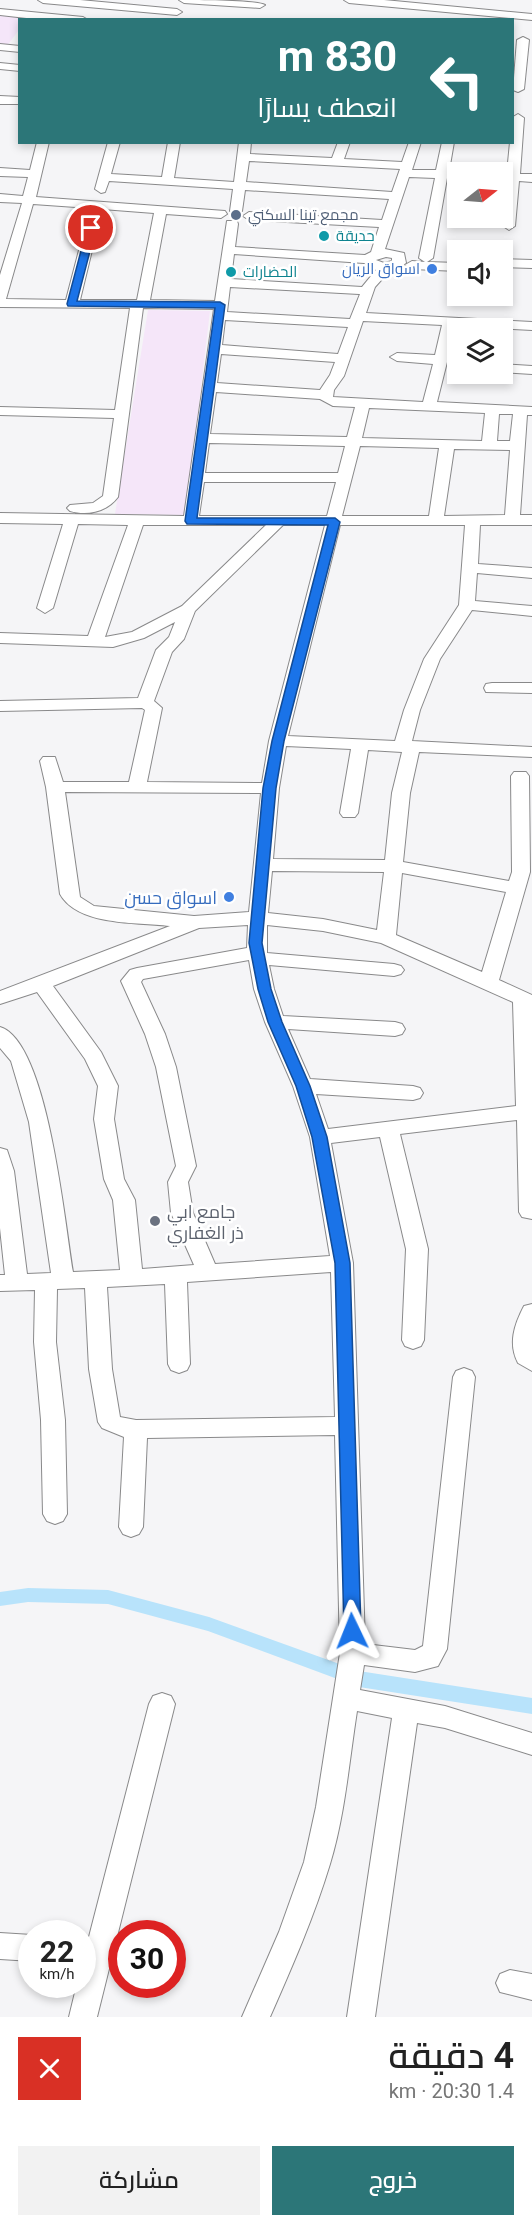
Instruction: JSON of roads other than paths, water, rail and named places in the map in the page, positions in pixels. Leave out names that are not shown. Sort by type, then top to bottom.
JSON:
[{"type":"street","points":[[43,0],[70,1],[174,16],[184,0],[261,3],[258,18]]},
{"type":"street","points":[[349,0],[442,14],[461,5],[529,14]]},
{"type":"street","points":[[0,12],[57,18],[70,1]]},
{"type":"street","points":[[523,40],[516,89],[532,90]]},
{"type":"street","points":[[0,47],[18,49]]},
{"type":"street","points":[[0,66],[18,68]]},
{"type":"street","points":[[0,100],[18,101]]},
{"type":"street","points":[[515,118],[532,118]]},
{"type":"street","points":[[0,298],[14,233],[28,202],[42,144]]},
{"type":"street","points":[[72,304],[113,144]]},
{"type":"street","points":[[167,181],[174,144]]},
{"type":"street","points":[[191,521],[228,250],[227,217],[240,185],[245,144]]},
{"type":"street","points":[[337,162],[343,144]]},
{"type":"street","points":[[327,389],[336,376],[353,320],[359,290],[387,227],[414,144]]},
{"type":"street","points":[[426,258],[448,144]]},
{"type":"street","points":[[509,162],[511,144]]},
{"type":"street","points":[[243,157],[306,156],[337,162],[447,175]]},
{"type":"street","points":[[0,172],[34,174]]},
{"type":"street","points":[[105,177],[398,196]]},
{"type":"street","points":[[513,177],[532,178]]},
{"type":"street","points":[[0,198],[227,217]]},
{"type":"street","points":[[0,203],[28,202]]},
{"type":"street","points":[[97,206],[160,214],[387,227]]},
{"type":"street","points":[[0,518],[89,508],[108,501],[120,414],[139,307],[160,214]]},
{"type":"street","points":[[228,250],[372,258],[390,253],[395,262]]},
{"type":"street","points":[[447,259],[426,258],[395,262],[379,274],[369,286],[336,358],[329,376],[327,399],[333,402],[363,404],[526,411],[517,446],[512,520]]},
{"type":"street","points":[[395,262],[447,266]]},
{"type":"street","points":[[513,263],[532,264]]},
{"type":"street","points":[[513,270],[532,271]]},
{"type":"street","points":[[224,283],[359,290]]},
{"type":"street","points":[[0,303],[139,307],[353,320],[447,321]]},
{"type":"street","points":[[0,312],[139,307]]},
{"type":"street","points":[[513,325],[532,326]]},
{"type":"street","points":[[429,407],[447,333]]},
{"type":"street","points":[[215,349],[336,358]]},
{"type":"street","points":[[397,357],[447,364]]},
{"type":"street","points":[[513,369],[532,370]]},
{"type":"street","points":[[210,387],[327,389]]},
{"type":"street","points":[[256,2017],[293,1932],[317,1862],[329,1807],[353,1653],[342,1263],[320,1137],[303,1086],[275,1022],[257,955],[256,918],[264,865],[270,788],[278,741],[363,404]]},
{"type":"street","points":[[489,446],[492,410]]},
{"type":"street","points":[[0,411],[120,414]]},
{"type":"street","points":[[202,438],[517,446]]},
{"type":"street","points":[[436,521],[447,444]]},
{"type":"street","points":[[197,477],[345,478]]},
{"type":"street","points":[[0,508],[72,519],[335,522],[532,520]]},
{"type":"street","points":[[45,608],[72,519]]},
{"type":"street","points":[[95,641],[137,520]]},
{"type":"street","points":[[0,638],[113,642],[138,635],[188,609],[279,521]]},
{"type":"street","points":[[386,938],[412,710],[432,659],[467,605],[473,521]]},
{"type":"street","points":[[471,568],[532,573]]},
{"type":"street","points":[[467,605],[532,611]]},
{"type":"street","points":[[145,703],[164,650],[176,639],[188,609]]},
{"type":"street","points":[[492,688],[532,688]]},
{"type":"street","points":[[0,706],[145,703],[154,708],[137,786]]},
{"type":"street","points":[[278,741],[532,752]]},
{"type":"street","points":[[349,813],[360,744]]},
{"type":"street","points":[[49,761],[55,787],[69,894],[73,901],[89,911],[196,922],[256,918],[323,925],[386,938],[527,1000],[525,1112],[530,1212]]},
{"type":"street","points":[[489,982],[521,872],[520,776]]},
{"type":"street","points":[[55,787],[270,788]]},
{"type":"street","points":[[264,865],[394,866],[517,888]]},
{"type":"street","points":[[0,998],[196,922]]},
{"type":"street","points":[[208,1273],[182,1213],[178,1182],[186,1166],[166,1067],[155,1034],[131,981],[137,974],[257,955],[394,970]]},
{"type":"street","points":[[41,984],[102,1070],[108,1086],[104,1119],[114,1179],[124,1200],[132,1278]]},
{"type":"street","points":[[275,1022],[395,1029]]},
{"type":"street","points":[[0,1034],[20,1059],[39,1122],[55,1280],[45,1342],[53,1420],[55,1514]]},
{"type":"street","points":[[303,1086],[413,1093]]},
{"type":"street","points":[[320,1137],[525,1112]]},
{"type":"street","points":[[389,1130],[417,1249],[413,1340]]},
{"type":"street","points":[[0,1155],[4,1172],[8,1282],[132,1278],[342,1263]]},
{"type":"street","points":[[176,1275],[179,1364]]},
{"type":"street","points":[[96,1279],[99,1352],[104,1401],[110,1422],[121,1428],[136,1429],[347,1426]]},
{"type":"street","points":[[532,1312],[521,1348],[524,1356],[532,1362]]},
{"type":"street","points":[[353,1653],[415,1661],[429,1658],[435,1649],[464,1377]]},
{"type":"street","points":[[130,1527],[136,1429]]},
{"type":"street","points":[[347,1694],[446,1717],[532,1744]]},
{"type":"street","points":[[96,1932],[162,1704]]},
{"type":"street","points":[[361,2017],[406,1709]]},
{"type":"street","points":[[0,1946],[18,1947]]},
{"type":"street","points":[[83,2017],[85,1998]]},
{"type":"waterway","points":[[0,1599],[28,1595],[108,1597],[209,1624],[359,1679],[532,1706]]},
{"type":"place","name":"مجمع تينا السكني","points":[[236,215]]},
{"type":"place","name":"حديقة","points":[[324,236]]},
{"type":"place","name":"اسواق الريان","points":[[432,269]]},
{"type":"place","name":"الحضارات","points":[[231,272]]},
{"type":"place","name":"اسواق حسن","points":[[229,897]]},
{"type":"place","name":"جامع ابي ذر الغفاري","points":[[155,1221]]}]
